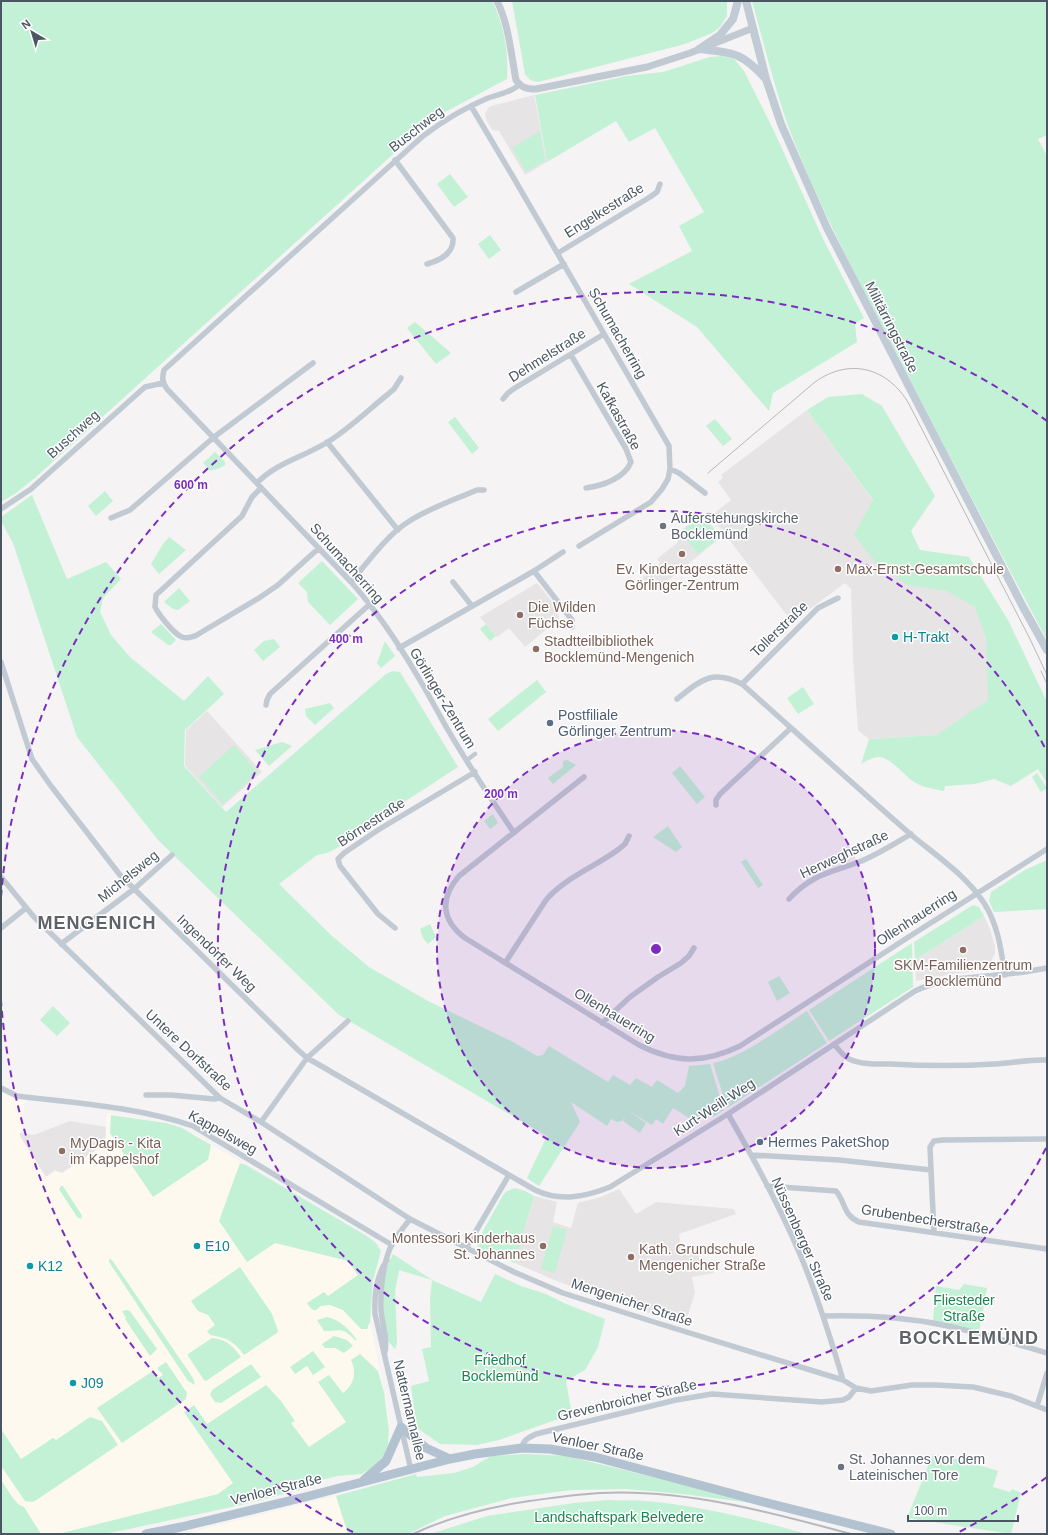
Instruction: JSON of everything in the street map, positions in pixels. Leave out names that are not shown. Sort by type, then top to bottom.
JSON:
[{"type":"main road","points":[[700,49],[720,35],[733,19],[738,1]]},
{"type":"main road","name":"Militärringstraße","points":[[746,1],[766,79],[781,124],[827,228],[1023,607],[1047,650]]},
{"type":"main road","points":[[700,49],[738,55],[753,65],[766,79]]},
{"type":"main road","points":[[361,1482],[386,1461],[401,1427],[426,1448],[450,1459]]},
{"type":"main road","name":"Venloer Straße","points":[[157,1534],[450,1459],[522,1448],[550,1449],[594,1457],[891,1534]]},
{"type":"main road","name":"Venloer Straße","points":[[146,1534],[181,1527]]},
{"type":"street","points":[[497,1],[505,22],[516,80],[519,85],[526,89],[536,89],[647,67],[690,53],[753,28]]},
{"type":"street","name":"Buschweg","points":[[1,509],[31,489],[145,387],[162,380],[164,370],[395,160],[435,126],[471,106],[509,91],[519,85]]},
{"type":"street","name":"Schumacherring","points":[[471,106],[558,253],[669,446],[670,469],[668,479],[662,490],[651,502],[579,546]]},
{"type":"street","points":[[395,160],[453,238],[450,251],[436,261],[427,264]]},
{"type":"street","name":"Engelkestraße","points":[[558,253],[650,197],[657,192],[660,184]]},
{"type":"street","points":[[516,292],[564,264]]},
{"type":"street","name":"Dehmelstraße","points":[[503,399],[508,393],[604,334]]},
{"type":"street","name":"Kafkastraße","points":[[571,355],[626,448],[631,462],[625,472],[607,483],[586,488]]},
{"type":"street","points":[[111,518],[130,510],[214,437],[312,363]]},
{"type":"street","points":[[318,548],[278,585],[260,598],[195,636],[188,638],[182,637],[176,633],[155,607],[156,595],[242,516],[265,475],[327,442],[394,389],[401,378]]},
{"type":"street","name":"Schumacherring","points":[[162,380],[259,486],[351,582],[370,604],[399,648]]},
{"type":"street","points":[[327,442],[398,530]]},
{"type":"street","points":[[670,469],[678,473],[705,493]]},
{"type":"street","points":[[351,582],[374,554],[398,530],[419,515],[477,490],[484,490]]},
{"type":"street","points":[[399,648],[534,571],[563,552]]},
{"type":"street","points":[[534,571],[572,620],[572,627]]},
{"type":"street","points":[[453,582],[472,606]]},
{"type":"street","name":"Tollerstraße","points":[[742,684],[817,609],[838,598]]},
{"type":"street","points":[[266,706],[270,694],[370,604]]},
{"type":"street","name":"Görlinger-Zentrum","points":[[399,648],[467,760],[514,833]]},
{"type":"street","name":"Ingendorfer Weg","points":[[1,662],[32,759],[120,875],[307,1058],[509,1175]]},
{"type":"street","name":"Ollenhauerring","points":[[678,699],[703,679],[722,677],[733,679],[742,684],[911,834],[968,882],[977,893]]},
{"type":"street","points":[[716,805],[716,800],[720,794],[791,728]]},
{"type":"street","name":"Görlinger-Zentrum","points":[[467,760],[475,754]]},
{"type":"street","name":"Börnestraße","points":[[395,928],[378,914],[340,866],[338,859],[344,853],[378,830],[475,772]]},
{"type":"street","name":"Ollenhauerring","points":[[584,778],[459,876],[449,890],[446,899],[447,916],[456,932],[505,963],[639,1045],[656,1053],[670,1057],[693,1059],[718,1056],[740,1046],[1047,849]]},
{"type":"street","name":"Herweghstraße","points":[[789,899],[804,884],[816,877],[865,859],[911,834]]},
{"type":"street","points":[[505,963],[552,893],[563,884],[619,849],[625,844],[628,836]]},
{"type":"street","name":"Michelsweg","points":[[61,944],[134,889],[172,856]]},
{"type":"street","name":"Untere Dorfstraße","points":[[1,877],[26,908],[61,944],[220,1098],[261,1122],[410,1218]]},
{"type":"street","points":[[977,893],[988,910],[996,927],[1005,975]]},
{"type":"street","points":[[1,928],[26,908]]},
{"type":"street","points":[[602,1023],[630,996],[681,963],[689,956],[694,948]]},
{"type":"street","name":"Kurt-Weill-Weg","points":[[509,1175],[539,1192],[554,1196],[571,1198],[592,1195],[610,1187],[728,1114],[924,987],[954,979],[1005,975],[1047,968]]},
{"type":"street","points":[[261,1122],[307,1058],[348,1021]]},
{"type":"street","points":[[834,1044],[848,1058],[858,1062],[874,1064],[921,1066],[997,1064],[1035,1059],[1047,1060]]},
{"type":"street","name":"Kappelsweg","points":[[1,1088],[17,1096],[130,1111],[174,1120],[193,1126],[392,1245]]},
{"type":"street","points":[[146,1095],[171,1095],[214,1099],[220,1098]]},
{"type":"street","name":"Nüssenberger Straße","points":[[728,1114],[752,1155],[799,1252],[824,1316],[843,1380]]},
{"type":"street","points":[[934,1232],[930,1147],[934,1141],[1047,1139]]},
{"type":"street","points":[[752,1155],[839,1160],[931,1170]]},
{"type":"street","points":[[466,1248],[509,1175]]},
{"type":"street","name":"Grubenbecherstraße","points":[[767,1186],[836,1191],[848,1215],[852,1219],[859,1222],[1047,1249]]},
{"type":"street","name":"Nattermannallee","points":[[410,1218],[392,1245],[380,1292],[386,1345],[385,1355],[411,1470]]},
{"type":"street","name":"Mengenicher Straße","points":[[410,1218],[514,1272],[577,1298],[843,1380],[856,1388]]},
{"type":"street","points":[[824,1316],[858,1315],[938,1324],[1047,1353]]},
{"type":"street","points":[[1037,1406],[1047,1373]]},
{"type":"street","points":[[856,1388],[871,1391],[912,1385],[955,1385],[998,1392],[1047,1410]]},
{"type":"street","name":"Grevenbroicher Straße","points":[[522,1448],[526,1439],[536,1434],[676,1400],[712,1394],[822,1402],[842,1400],[849,1397],[856,1388]]},
{"type":"shaded area","points":[[534,95],[547,162],[525,175],[499,131],[492,130],[485,114],[491,106]]},
{"type":"shaded area","name":"Max-Ernst-Gesamtschule","points":[[807,410],[927,575],[970,563],[997,695],[953,734],[869,739],[858,730],[853,658],[851,589],[845,583],[792,622],[711,516],[731,500],[718,482],[723,478],[721,475]]},
{"type":"shaded area","name":"Ev. Kindertagesstätte Görlinger-Zentrum","points":[[702,514],[721,537],[654,592],[642,578],[660,563],[657,559],[678,542],[679,532]]},
{"type":"shaded area","name":"Die Wilden Füchse","points":[[537,583],[555,605],[558,611],[559,619],[525,647],[509,628],[497,637],[480,617]]},
{"type":"shaded area","points":[[207,711],[262,772],[222,807],[185,766],[186,730]]},
{"type":"shaded area","name":"SKM-Familienzentrum Bocklemünd","points":[[984,916],[995,946],[995,953],[987,970],[953,974],[916,981],[915,960]]},
{"type":"shaded area","points":[[1,1092],[8,1096],[25,1100],[20,1136],[46,1177],[105,1144],[107,1113],[167,1123],[194,1134],[376,1243],[381,1251],[373,1280],[370,1322],[387,1406],[390,1430],[387,1449],[74,1534],[1,1534]]},
{"type":"shaded area","name":"MyDagis - Kita im Kappelshof","points":[[70,1121],[106,1127],[105,1144],[62,1173],[55,1170],[46,1177],[20,1136],[20,1133],[34,1135]]},
{"type":"shaded area","name":"Kath. Grundschule Mengenicher Straße","points":[[619,1189],[636,1214],[656,1202],[734,1209],[736,1214],[679,1234],[681,1249],[688,1248],[689,1252],[698,1251],[701,1264],[712,1262],[714,1273],[692,1277],[695,1293],[685,1324],[613,1302],[515,1263],[534,1196],[557,1202],[553,1222],[571,1228],[578,1203],[601,1197]]},
{"type":"shaded area","points":[[336,1496],[348,1534],[182,1534]]},
{"type":"green space","points":[[1,1],[492,1],[500,19],[505,39],[507,79],[432,119],[36,477],[16,493],[1,502]]},
{"type":"green space","points":[[512,1],[727,1],[727,16],[720,27],[712,33],[685,44],[538,82],[530,80],[525,74]]},
{"type":"green space","points":[[752,1],[1047,1],[1047,135],[1038,139],[1047,156],[1047,640],[836,236],[797,149],[786,120],[772,76]]},
{"type":"green space","points":[[722,56],[734,59],[744,71],[773,129],[824,241],[864,318],[855,324],[857,342],[773,393],[769,411],[697,327],[629,284],[692,251],[679,226],[704,212],[655,128],[629,142],[616,121],[547,162],[535,95],[627,76],[663,72],[710,57]]},
{"type":"green space","points":[[540,131],[545,161],[526,172],[512,148]]},
{"type":"green space","points":[[450,174],[468,197],[454,207],[437,184]]},
{"type":"green space","points":[[490,235],[501,250],[489,259],[478,244]]},
{"type":"green space","points":[[415,322],[451,353],[436,364],[407,328]]},
{"type":"green space","points":[[862,394],[882,406],[935,496],[911,531],[920,550],[969,557],[1008,620],[1047,702],[1047,783],[1038,769],[1011,786],[994,779],[975,784],[945,786],[944,791],[925,787],[914,782],[893,763],[883,758],[874,758],[861,764],[869,739],[937,735],[988,700],[986,639],[975,607],[947,591],[908,585],[878,565],[854,535],[873,500],[807,410],[828,397]]},
{"type":"green space","points":[[455,417],[479,448],[472,454],[448,422]]},
{"type":"green space","points":[[715,419],[732,439],[723,446],[706,426]]},
{"type":"green space","points":[[215,452],[225,462],[225,465],[210,471],[203,463]]},
{"type":"green space","points":[[105,491],[113,501],[96,516],[88,506]]},
{"type":"green space","points":[[32,495],[67,579],[106,562],[121,579],[103,598],[100,612],[111,635],[130,657],[184,701],[208,676],[224,694],[185,730],[184,766],[226,812],[386,674],[393,671],[400,672],[458,767],[361,830],[339,847],[327,853],[317,855],[279,884],[332,936],[369,967],[428,1001],[513,1042],[537,1056],[543,1055],[549,1046],[608,1082],[613,1075],[630,1085],[636,1078],[652,1087],[657,1080],[678,1093],[685,1086],[689,1066],[710,1064],[724,1110],[713,1117],[706,1114],[694,1121],[673,1108],[663,1124],[656,1119],[652,1125],[629,1111],[646,1123],[640,1133],[623,1121],[626,1116],[622,1121],[617,1122],[611,1119],[607,1126],[571,1102],[580,1122],[539,1186],[527,1178],[547,1136],[339,1015],[158,840],[77,737],[13,543],[1,521],[1,517]]},
{"type":"green space","points":[[702,515],[720,537],[698,554],[681,532]]},
{"type":"green space","points":[[169,537],[186,550],[159,574],[151,564]]},
{"type":"green space","points":[[322,561],[358,599],[330,625],[308,602],[307,592],[298,583]]},
{"type":"green space","points":[[179,588],[190,601],[178,610],[173,609],[164,602]]},
{"type":"green space","points":[[161,624],[176,640],[171,645],[168,645],[151,632]]},
{"type":"green space","points":[[486,624],[496,636],[490,641],[480,629]]},
{"type":"green space","points":[[274,639],[280,647],[263,661],[254,650],[264,641]]},
{"type":"green space","points":[[385,641],[395,656],[381,668],[377,663]]},
{"type":"green space","points":[[537,680],[546,692],[498,731],[488,719]]},
{"type":"green space","points":[[803,687],[814,704],[798,714],[787,698]]},
{"type":"green space","points":[[330,703],[334,708],[315,725],[306,716],[305,709]]},
{"type":"green space","points":[[282,742],[292,746],[269,766],[255,750]]},
{"type":"green space","points":[[234,745],[258,772],[223,804],[199,777]]},
{"type":"green space","points":[[567,760],[576,765],[553,784],[548,778],[563,767],[563,761]]},
{"type":"green space","points":[[680,766],[705,797],[697,804],[672,773]]},
{"type":"green space","points":[[1037,773],[1047,788],[1041,792],[1032,777]]},
{"type":"green space","points":[[493,814],[498,823],[490,829],[484,821]]},
{"type":"green space","points":[[668,826],[682,847],[676,852],[653,837]]},
{"type":"green space","points":[[746,859],[763,885],[758,888],[741,862]]},
{"type":"green space","points":[[1047,860],[1047,909],[994,912],[989,901],[991,892],[1025,870]]},
{"type":"green space","points":[[973,905],[979,907],[984,916],[915,960],[914,942]]},
{"type":"green space","points":[[430,924],[436,937],[428,944],[423,938],[420,929]]},
{"type":"green space","points":[[912,943],[913,987],[829,1041],[809,1010]]},
{"type":"green space","points":[[779,976],[790,993],[777,1001],[768,982]]},
{"type":"green space","points":[[53,1006],[70,1023],[57,1036],[40,1020]]},
{"type":"green space","points":[[807,1011],[827,1043],[727,1108],[713,1063],[724,1060],[748,1049]]},
{"type":"green space","points":[[111,1115],[166,1123],[182,1128],[211,1145],[208,1160],[153,1197],[110,1133]]},
{"type":"green space","points":[[240,1163],[246,1165],[365,1235],[376,1243],[381,1251],[373,1280],[370,1322],[367,1329],[361,1329],[343,1310],[330,1305],[320,1306],[316,1310],[313,1310],[307,1303],[324,1292],[328,1296],[358,1275],[348,1261],[275,1243],[247,1262],[219,1221]]},
{"type":"green space","points":[[63,1186],[81,1214],[81,1219],[77,1217],[59,1189]]},
{"type":"green space","points":[[515,1188],[534,1196],[515,1263],[482,1249],[478,1246],[477,1242],[503,1195],[507,1191]]},
{"type":"green space","points":[[553,1226],[567,1230],[555,1273],[541,1269]]},
{"type":"green space","points":[[393,1254],[432,1280],[399,1270],[395,1291],[397,1342],[395,1349],[387,1340],[383,1308],[383,1289],[386,1269]]},
{"type":"green space","points":[[109,1259],[112,1260],[193,1378],[195,1385],[188,1381],[109,1262]]},
{"type":"green space","points":[[240,1267],[272,1314],[278,1331],[244,1355],[234,1343],[221,1337],[210,1335],[207,1331],[215,1325],[208,1315],[198,1311],[191,1301]]},
{"type":"green space","name":"Friedhof Bocklemünd","points":[[495,1274],[521,1286],[546,1294],[566,1304],[605,1319],[598,1347],[585,1370],[566,1381],[572,1415],[499,1440],[477,1445],[440,1444],[417,1428],[411,1386],[429,1381],[422,1349],[431,1347],[430,1299],[432,1280],[481,1302]]},
{"type":"green space","name":"Fliesteder Straße","points":[[964,1284],[987,1288],[979,1332],[933,1321],[936,1286],[959,1290]]},
{"type":"green space","points":[[122,1311],[130,1311],[157,1349],[150,1356],[125,1319],[126,1318]]},
{"type":"green space","points":[[327,1317],[336,1320],[344,1326],[357,1340],[341,1330],[324,1331],[317,1320]]},
{"type":"green space","points":[[334,1336],[347,1340],[353,1346],[344,1353],[335,1348],[325,1348],[322,1344]]},
{"type":"green space","points":[[212,1338],[229,1344],[241,1357],[206,1381],[188,1354]]},
{"type":"green space","points":[[313,1351],[325,1367],[313,1375],[307,1366],[295,1374],[290,1367]]},
{"type":"green space","points":[[360,1354],[378,1371],[384,1392],[389,1430],[388,1445],[383,1457],[374,1466],[362,1474],[337,1476],[318,1481],[299,1490],[241,1505],[104,1534],[58,1534],[218,1494],[233,1483],[184,1412],[194,1405],[207,1424],[266,1385],[281,1401],[295,1421],[291,1423],[309,1447],[346,1422],[318,1382],[329,1375],[343,1393],[350,1386],[354,1374],[351,1360]]},
{"type":"green space","points":[[166,1362],[187,1393],[186,1399],[122,1443],[97,1408],[153,1371],[158,1378],[163,1375],[157,1368]]},
{"type":"green space","points":[[251,1364],[261,1377],[221,1403],[215,1402],[210,1395],[212,1390]]},
{"type":"green space","points":[[90,1417],[102,1421],[118,1445],[35,1501],[25,1501],[1,1466],[1,1429],[21,1459],[53,1438],[56,1440]]},
{"type":"green space","points":[[526,1454],[566,1456],[752,1503],[683,1494],[626,1489],[571,1490],[512,1498],[445,1516],[408,1534],[348,1534],[336,1496],[416,1474],[417,1477],[454,1473],[473,1467],[491,1456]]},
{"type":"green space","points":[[933,1454],[963,1460],[998,1471],[993,1487],[1010,1492],[1012,1489],[1021,1493],[1011,1534],[907,1518]]},
{"type":"green space","points":[[1,1480],[18,1504],[24,1507],[41,1534],[1,1534]]},
{"type":"green space","name":"Landschaftspark Belvedere","points":[[609,1500],[646,1501],[687,1506],[747,1518],[807,1534],[430,1534],[487,1516],[574,1503]]},
{"type":"tram line","points":[[708,473],[815,382],[828,374],[855,368],[867,370],[879,375],[890,382],[909,404],[1029,637],[1047,675]]},
{"type":"tram line","points":[[1041,671],[1047,684]]},
{"type":"railway","points":[[413,1534],[455,1518],[514,1503],[601,1493],[633,1493],[696,1498],[758,1510],[851,1534]]},
{"type":"place","name":"Auferstehungskirche Bocklemünd","points":[[663,526]]},
{"type":"place","name":"Ev. Kindertagesstätte Görlinger-Zentrum","points":[[682,554]]},
{"type":"place","name":"Max-Ernst-Gesamtschule","points":[[838,569]]},
{"type":"place","name":"Die Wilden Füchse","points":[[520,615]]},
{"type":"place","name":"H-Trakt","points":[[895,637]]},
{"type":"place","name":"Stadtteilbibliothek Bocklemünd-Mengenich","points":[[536,649]]},
{"type":"place","name":"Postfiliale Görlinger Zentrum","points":[[550,723]]},
{"type":"place","name":"SKM-Familienzentrum Bocklemünd","points":[[963,950]]},
{"type":"place","name":"Hermes PaketShop","points":[[760,1142]]},
{"type":"place","name":"MyDagis - Kita im Kappelshof","points":[[62,1151]]},
{"type":"place","name":"E10","points":[[197,1246]]},
{"type":"place","name":"Montessori Kinderhaus St. Johannes","points":[[543,1246]]},
{"type":"place","name":"Kath. Grundschule Mengenicher Straße","points":[[631,1257]]},
{"type":"place","name":"K12","points":[[30,1266]]},
{"type":"place","name":"J09","points":[[73,1383]]},
{"type":"place","name":"St. Johannes vor dem Lateinischen Tore","points":[[841,1467]]},
{"type":"district","name":"MENGENICH","points":[[97,923]]},
{"type":"district","name":"BOCKLEMÜND","points":[[969,1338]]}]
